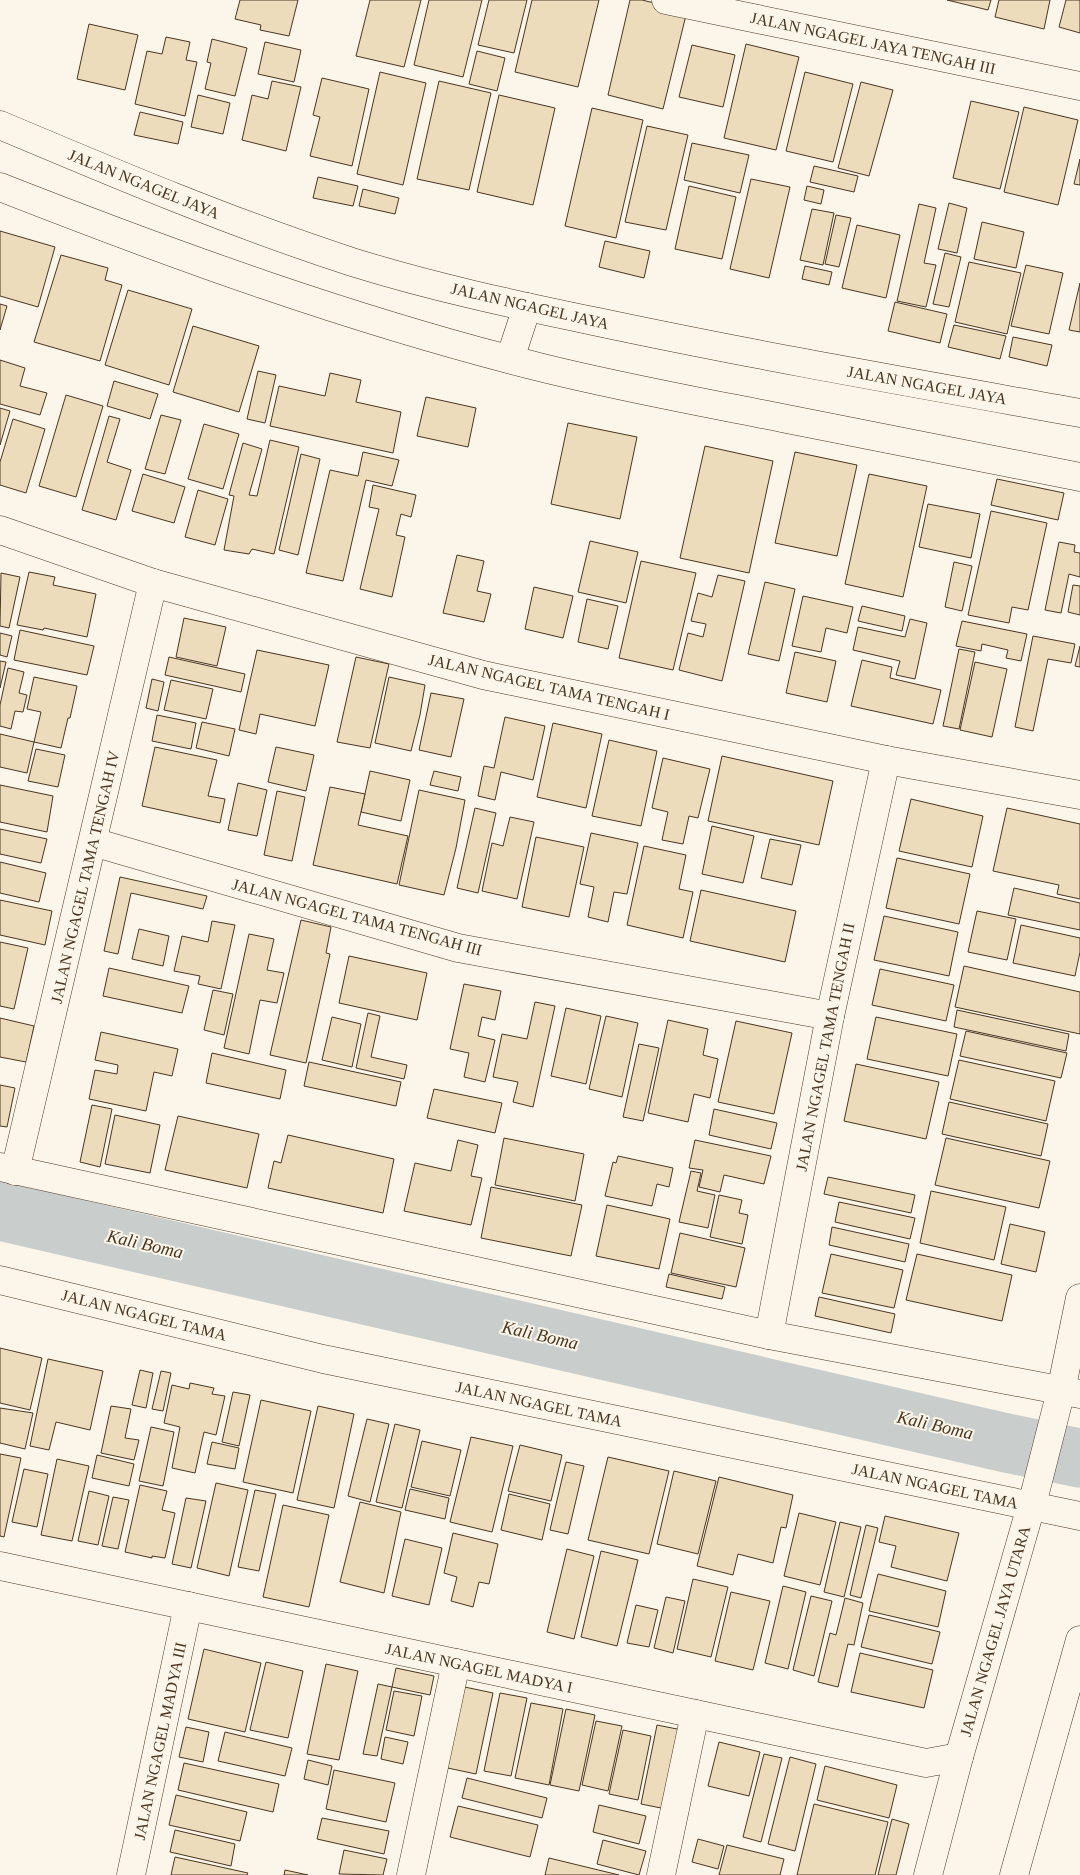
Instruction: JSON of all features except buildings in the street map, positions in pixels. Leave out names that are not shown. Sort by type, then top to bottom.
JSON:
[{"type":"street","name":"JALAN NGAGEL JAYA TENGAH III","points":[[666,0],[1080,86]]},
{"type":"street","name":"JALAN NGAGEL JAYA","points":[[0,125],[105,169],[273,235],[362,265],[417,280],[527,307],[670,337],[1080,413]]},
{"type":"street","points":[[0,187],[309,300],[510,359],[683,399],[1080,477]]},
{"type":"street","points":[[510,359],[527,307]]},
{"type":"street","name":"JALAN NGAGEL TAMA TENGAH I","points":[[0,530],[153,583],[501,679],[886,760],[1080,795]]},
{"type":"street","name":"JALAN NGAGEL TAMA TENGAH IV","points":[[8,1169],[93,842],[153,583]]},
{"type":"street","name":"JALAN NGAGEL TAMA TENGAH II","points":[[769,1335],[830,1016],[886,760]]},
{"type":"street","name":"JALAN NGAGEL TAMA TENGAH III","points":[[93,842],[458,948],[830,1016]]},
{"type":"street","points":[[8,1169],[769,1335],[1070,1393]]},
{"type":"street","name":"JALAN NGAGEL TAMA","points":[[0,1280],[322,1359],[1034,1497],[1080,1516]]},
{"type":"street","name":"JALAN NGAGEL JAYA UTARA","points":[[928,1875],[959,1757],[1034,1497],[1054,1417],[1070,1393],[1080,1298]]},
{"type":"street","name":"JALAN NGAGEL MADYA I","points":[[0,1566],[926,1763],[959,1757]]},
{"type":"street","name":"JALAN NGAGEL MADYA III","points":[[132,1875],[188,1606]]},
{"type":"street","points":[[1014,1875],[1080,1640]]},
{"type":"street","points":[[411,1875],[456,1663]]},
{"type":"street","points":[[661,1875],[695,1714]]},
{"type":"waterway","name":"Kali Boma","points":[[0,1211],[1002,1442],[1080,1458]]}]
